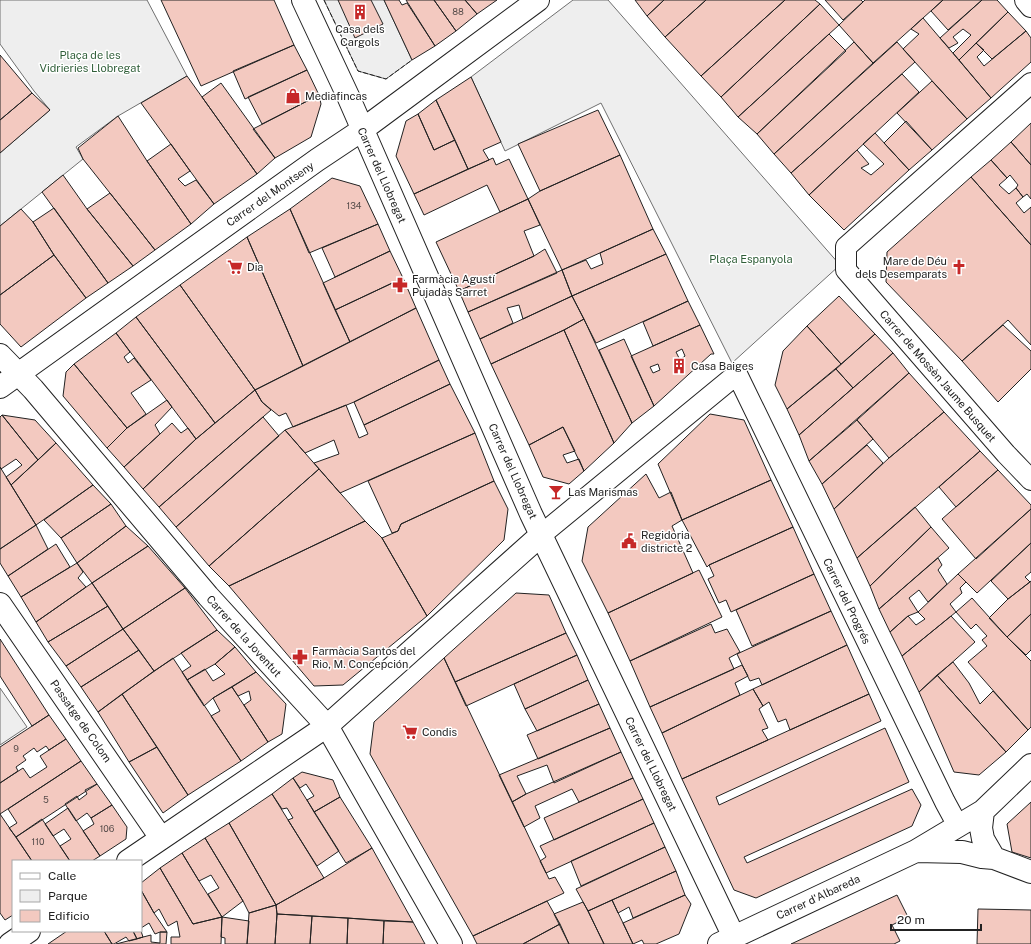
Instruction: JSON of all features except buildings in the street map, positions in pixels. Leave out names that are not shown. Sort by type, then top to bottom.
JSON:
[{"type":"street","name":"Carrer del Llobregat","points":[[303,0],[541,535],[727,941]]},
{"type":"street","name":"Carrer del Montseny","points":[[8,380],[317,160],[362,130],[538,0]]},
{"type":"street","points":[[1026,0],[1031,6]]},
{"type":"street","name":"Carrer de Mossèn Jaume Busquet","points":[[1031,82],[846,247],[846,270],[1006,454],[1031,480]]},
{"type":"street","name":"Carrer de la Joventut","points":[[0,355],[8,380],[33,389],[208,596],[327,726],[451,944]]},
{"type":"street","name":"Carrer del Progrés","points":[[541,535],[737,374],[941,794],[958,826]]},
{"type":"street","points":[[129,860],[327,726],[541,535]]},
{"type":"street","name":"Passatge de Colom","points":[[0,604],[161,838]]},
{"type":"street","name":"Carrer d'Albareda","points":[[727,941],[916,851],[983,812],[1031,765]]},
{"type":"street","points":[[983,812],[981,828],[983,839],[994,858]]},
{"type":"street","points":[[916,851],[962,852],[982,857],[994,858],[1031,872]]},
{"type":"street","points":[[10,944],[28,932]]},
{"type":"green space","name":"Plaça de les Vidrieries Llobregat","points":[[0,0],[147,0],[187,76],[118,116],[76,147],[83,159],[0,226],[0,153],[50,110],[34,91],[0,44]]},
{"type":"green space","points":[[324,0],[384,0],[412,60],[386,79],[358,71]]},
{"type":"green space","name":"Plaça Espanyola","points":[[573,0],[608,0],[840,265],[732,363],[601,103],[505,151],[471,77]]},
{"type":"green space","points":[[0,688],[27,727],[0,745]]},
{"type":"fence","points":[[324,0],[358,71],[386,79],[412,60]]},
{"type":"place","name":"Casa dels Cargols","points":[[360,12]]},
{"type":"place","name":"Mediafincas","points":[[293,96]]},
{"type":"place","name":"Dia","points":[[235,267]]},
{"type":"place","name":"Mare de Déu dels Desemparats","points":[[959,267]]},
{"type":"place","name":"Farmàcia Agustí Pujadas Sarret","points":[[400,285]]},
{"type":"place","name":"Casa Baiges","points":[[679,366]]},
{"type":"place","name":"Las Marismas","points":[[556,492]]},
{"type":"place","name":"Regidoria districte 2","points":[[629,541]]},
{"type":"place","name":"Farmàcia Santos del Rio, M. Concepción","points":[[300,657]]},
{"type":"place","name":"Condis","points":[[410,732]]}]
